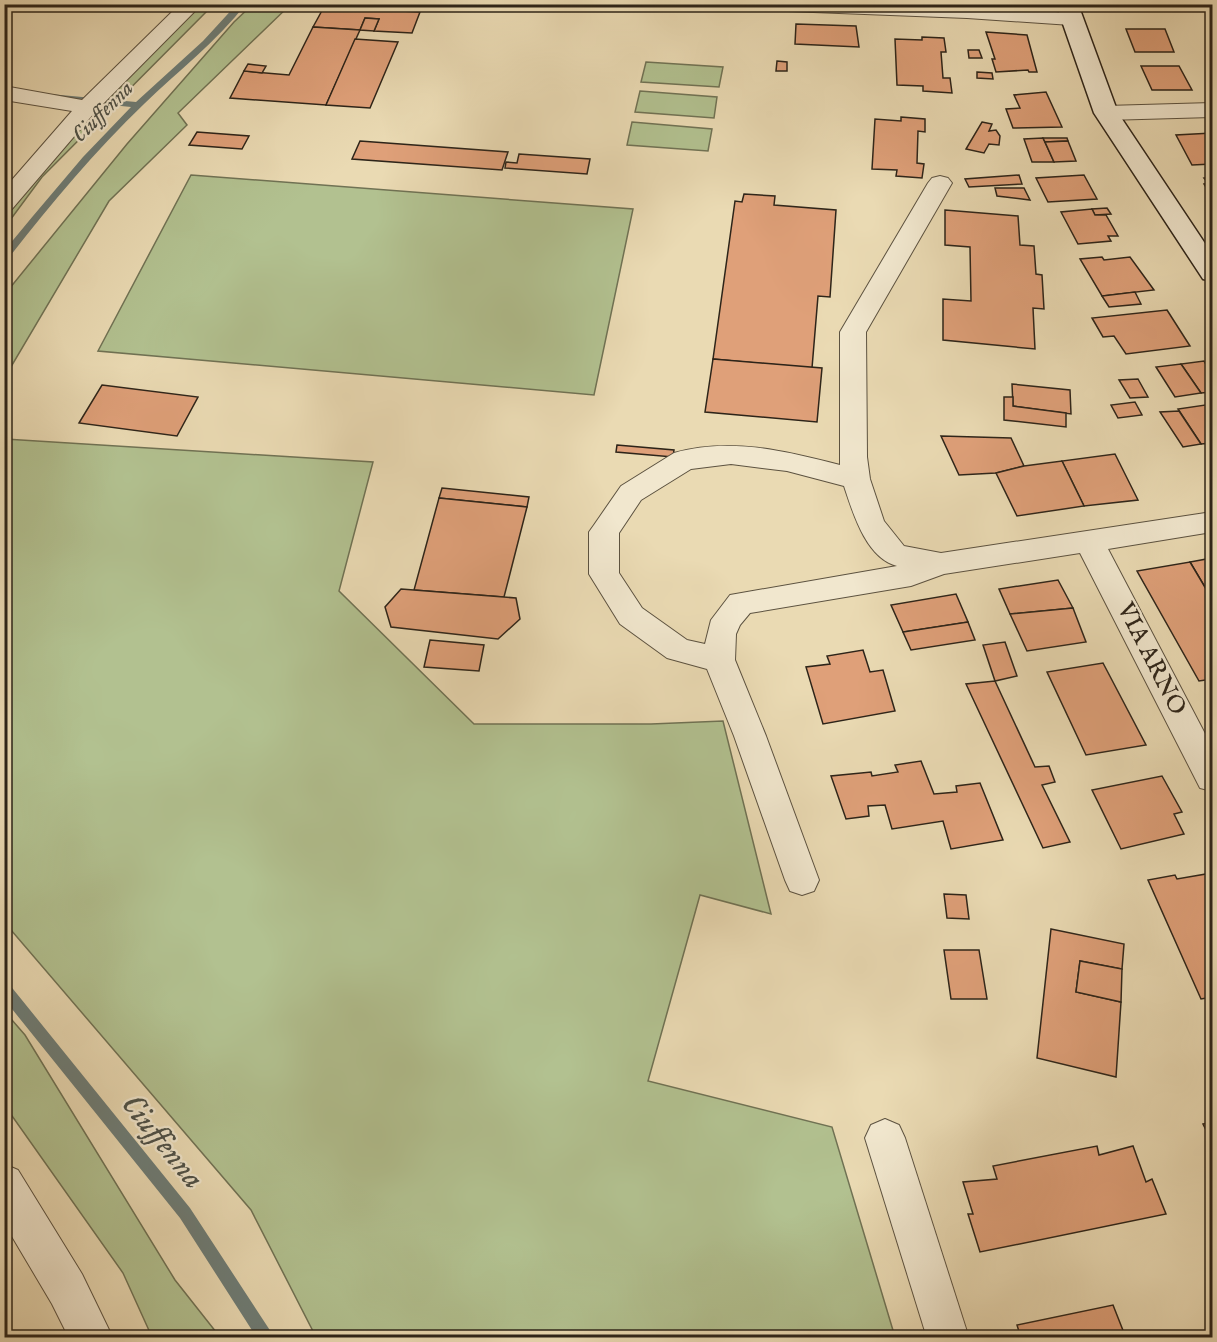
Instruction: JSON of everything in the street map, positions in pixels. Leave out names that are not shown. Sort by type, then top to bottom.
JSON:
[{"type":"street","points":[[4,204],[87,107],[192,4]]},
{"type":"street","points":[[762,4],[967,12],[1069,12],[1106,113],[1212,273]]},
{"type":"street","points":[[4,93],[87,107]]},
{"type":"street","points":[[1106,113],[1212,110]]},
{"type":"street","points":[[940,183],[853,332],[853,457],[856,479],[871,524],[896,555],[941,564]]},
{"type":"street","points":[[719,660],[678,650],[632,616],[604,574],[604,532],[631,493],[684,460],[731,454],[787,461],[856,479]]},
{"type":"street","points":[[802,880],[750,736],[719,660],[721,634],[726,620],[741,603],[911,575],[941,564],[1212,522]]},
{"type":"street","name":"VIA ARNO","points":[[1089,541],[1212,778]]},
{"type":"street","points":[[885,1138],[948,1338]]},
{"type":"street","points":[[4,1184],[68,1288],[92,1338]]},
{"type":"green space","points":[[253,4],[290,5],[178,113],[187,125],[109,201],[5,377],[5,294],[127,144],[234,22]]},
{"type":"green space","points":[[197,5],[213,5],[42,177],[5,227],[5,211],[33,176]]},
{"type":"green space","points":[[646,62],[723,67],[719,87],[641,82]]},
{"type":"green space","points":[[640,91],[717,97],[714,118],[635,112]]},
{"type":"green space","points":[[632,122],[712,129],[708,151],[627,145]]},
{"type":"green space","points":[[191,175],[633,209],[594,395],[98,351]]},
{"type":"green space","points":[[5,439],[373,462],[339,591],[474,724],[651,724],[723,721],[771,914],[700,895],[648,1081],[832,1127],[895,1337],[316,1337],[251,1210],[5,923]]},
{"type":"green space","points":[[5,1012],[25,1035],[175,1280],[220,1337],[152,1337],[123,1273],[5,1106]]},
{"type":"building","points":[[1114,4],[1183,4],[1185,9],[1115,7]]},
{"type":"building","points":[[324,7],[420,12],[412,33],[374,31],[379,19],[365,18],[360,30],[313,27]]},
{"type":"building","points":[[365,18],[379,19],[374,31],[360,30]]},
{"type":"building","points":[[796,24],[856,26],[859,47],[795,44]]},
{"type":"building","points":[[313,27],[360,30],[326,105],[230,98],[244,71],[289,75]]},
{"type":"building","points":[[1126,29],[1165,29],[1174,52],[1135,52]]},
{"type":"building","points":[[986,32],[1027,35],[1037,72],[1028,70],[996,72],[992,59],[995,59]]},
{"type":"building","points":[[922,37],[944,38],[946,52],[941,52],[943,78],[950,78],[952,93],[923,91],[923,86],[897,85],[895,39],[922,40]]},
{"type":"building","points":[[355,39],[398,42],[370,108],[326,105]]},
{"type":"building","points":[[968,50],[979,50],[982,58],[969,58]]},
{"type":"building","points":[[777,61],[787,62],[787,71],[776,71]]},
{"type":"building","points":[[248,64],[266,66],[262,73],[244,71]]},
{"type":"building","points":[[1141,66],[1179,66],[1192,90],[1152,90]]},
{"type":"building","points":[[977,72],[992,73],[993,79],[977,78]]},
{"type":"building","points":[[1046,92],[1062,127],[1013,128],[1006,109],[1020,108],[1014,95]]},
{"type":"building","points":[[901,117],[925,119],[925,132],[918,131],[917,163],[924,164],[922,178],[896,176],[897,170],[872,169],[875,119],[901,121]]},
{"type":"building","points":[[982,122],[992,124],[989,131],[996,130],[1000,136],[999,145],[989,144],[984,153],[966,149]]},
{"type":"building","points":[[197,132],[249,136],[242,149],[189,145]]},
{"type":"building","points":[[1212,133],[1212,164],[1192,165],[1176,135]]},
{"type":"building","points":[[1043,138],[1054,162],[1032,162],[1024,139]]},
{"type":"building","points":[[1043,138],[1067,138],[1068,141],[1045,142]]},
{"type":"building","points":[[360,141],[508,152],[502,170],[352,159]]},
{"type":"building","points":[[1068,141],[1076,161],[1054,162],[1045,142]]},
{"type":"building","points":[[519,154],[590,159],[587,174],[505,168],[506,162],[517,163]]},
{"type":"building","points":[[1019,175],[1022,184],[969,187],[965,179]]},
{"type":"building","points":[[1084,175],[1097,199],[1048,202],[1036,178]]},
{"type":"building","points":[[1212,177],[1212,197],[1204,184],[1208,183],[1204,178]]},
{"type":"building","points":[[995,188],[1024,188],[1030,200],[997,196]]},
{"type":"building","points":[[744,194],[775,196],[774,205],[836,210],[830,297],[818,296],[812,368],[713,359],[735,201],[742,202]]},
{"type":"building","points":[[1107,208],[1111,214],[1095,215],[1092,209]]},
{"type":"building","points":[[1092,209],[1095,215],[1106,215],[1118,236],[1108,236],[1111,241],[1078,244],[1061,212]]},
{"type":"building","points":[[945,210],[1018,216],[1020,245],[1034,246],[1036,274],[1042,275],[1044,309],[1033,308],[1035,349],[943,340],[943,299],[971,301],[970,247],[945,245]]},
{"type":"building","points":[[1102,257],[1104,260],[1130,257],[1154,290],[1102,296],[1080,259]]},
{"type":"building","points":[[1135,292],[1141,304],[1109,307],[1102,296]]},
{"type":"building","points":[[1167,310],[1190,346],[1126,354],[1114,336],[1103,337],[1092,318]]},
{"type":"building","points":[[713,359],[822,368],[817,422],[705,412]]},
{"type":"building","points":[[1204,361],[1212,376],[1212,392],[1201,393],[1181,364]]},
{"type":"building","points":[[1181,364],[1201,393],[1175,397],[1156,367]]},
{"type":"building","points":[[1138,379],[1148,397],[1130,398],[1119,380]]},
{"type":"building","points":[[1012,384],[1070,390],[1071,414],[1013,406]]},
{"type":"building","points":[[102,385],[198,397],[177,436],[79,423]]},
{"type":"building","points":[[1004,397],[1013,397],[1013,406],[1066,413],[1066,427],[1004,420]]},
{"type":"building","points":[[1135,402],[1142,415],[1118,418],[1111,405]]},
{"type":"building","points":[[1212,404],[1212,443],[1201,444],[1178,409]]},
{"type":"building","points":[[1179,411],[1201,444],[1183,447],[1160,412]]},
{"type":"building","points":[[941,436],[1011,438],[1024,466],[996,473],[959,475]]},
{"type":"building","points":[[617,445],[674,450],[673,457],[616,452]]},
{"type":"building","points":[[1115,454],[1138,500],[1084,506],[1062,461]]},
{"type":"building","points":[[1062,461],[1084,506],[1017,516],[996,473],[1024,466]]},
{"type":"building","points":[[442,488],[529,497],[527,507],[439,498]]},
{"type":"building","points":[[439,498],[527,507],[504,597],[414,590]]},
{"type":"building","points":[[1212,558],[1212,599],[1190,562]]},
{"type":"building","points":[[1190,562],[1212,599],[1212,679],[1199,681],[1137,571]]},
{"type":"building","points":[[1058,580],[1073,608],[1010,614],[999,589]]},
{"type":"building","points":[[401,589],[516,598],[520,619],[498,639],[391,627],[385,607]]},
{"type":"building","points":[[956,594],[968,622],[903,632],[891,605]]},
{"type":"building","points":[[1073,608],[1086,642],[1027,651],[1010,614]]},
{"type":"building","points":[[968,622],[975,640],[911,650],[903,632]]},
{"type":"building","points":[[430,640],[484,645],[479,671],[424,667]]},
{"type":"building","points":[[1005,642],[1017,676],[995,681],[983,645]]},
{"type":"building","points":[[863,650],[870,672],[883,670],[895,711],[823,724],[806,667],[830,664],[827,656]]},
{"type":"building","points":[[1103,663],[1146,745],[1086,755],[1047,672]]},
{"type":"building","points":[[995,681],[1035,767],[1049,766],[1055,782],[1042,785],[1070,842],[1043,848],[966,684]]},
{"type":"building","points":[[921,761],[934,794],[957,792],[956,786],[980,783],[1003,840],[951,849],[943,821],[892,829],[885,805],[868,806],[869,816],[846,819],[831,776],[871,772],[872,776],[898,772],[895,765]]},
{"type":"building","points":[[1162,776],[1182,812],[1174,814],[1184,834],[1121,849],[1092,790]]},
{"type":"building","points":[[1212,873],[1212,997],[1201,999],[1148,880],[1175,875],[1177,879]]},
{"type":"building","points":[[944,894],[966,895],[969,919],[947,918]]},
{"type":"building","points":[[1051,929],[1124,944],[1122,969],[1080,961],[1076,992],[1121,1002],[1116,1077],[1037,1058]]},
{"type":"building","points":[[944,950],[979,950],[987,999],[951,999]]},
{"type":"building","points":[[1080,961],[1122,969],[1121,1002],[1076,992]]},
{"type":"building","points":[[1212,1122],[1212,1142],[1203,1124]]},
{"type":"building","points":[[1097,1146],[1099,1155],[1133,1146],[1146,1182],[1152,1179],[1166,1214],[980,1252],[968,1214],[973,1214],[963,1182],[997,1179],[993,1166]]},
{"type":"building","points":[[1113,1305],[1126,1338],[1021,1338],[1017,1325]]},
{"type":"waterway","name":"Ciuffenna","points":[[4,258],[104,140],[242,4]]},
{"type":"waterway","points":[[53,96],[138,105]]},
{"type":"waterway","name":"Ciuffenna","points":[[4,988],[185,1213],[267,1338]]}]
